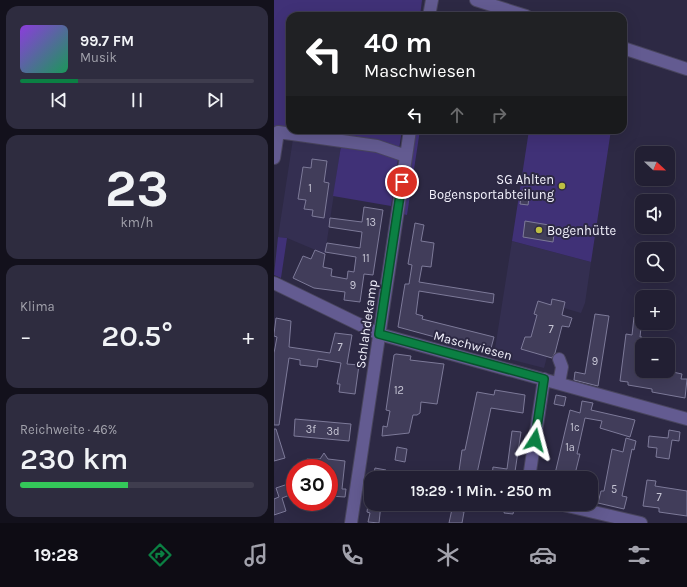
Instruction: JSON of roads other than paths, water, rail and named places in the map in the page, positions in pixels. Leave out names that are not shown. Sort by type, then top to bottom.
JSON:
[{"type":"street","points":[[430,12],[432,0]]},
{"type":"street","points":[[476,0],[514,12]]},
{"type":"street","points":[[627,49],[687,69]]},
{"type":"street","points":[[274,158],[278,132],[286,133]]},
{"type":"street","points":[[292,134],[377,146],[406,156]]},
{"type":"street","name":"Schlahdekamp","points":[[351,523],[409,134]]},
{"type":"street","name":"Maschwiesen","points":[[274,283],[379,334],[687,419]]},
{"type":"street","points":[[559,359],[562,367],[559,383]]},
{"type":"street","points":[[530,471],[544,379]]},
{"type":"street","points":[[589,511],[641,523]]},
{"type":"place","name":"SG Ahlten Bogensportabteilung","points":[[562,186]]},
{"type":"place","name":"Bogenhütte","points":[[539,230]]}]
